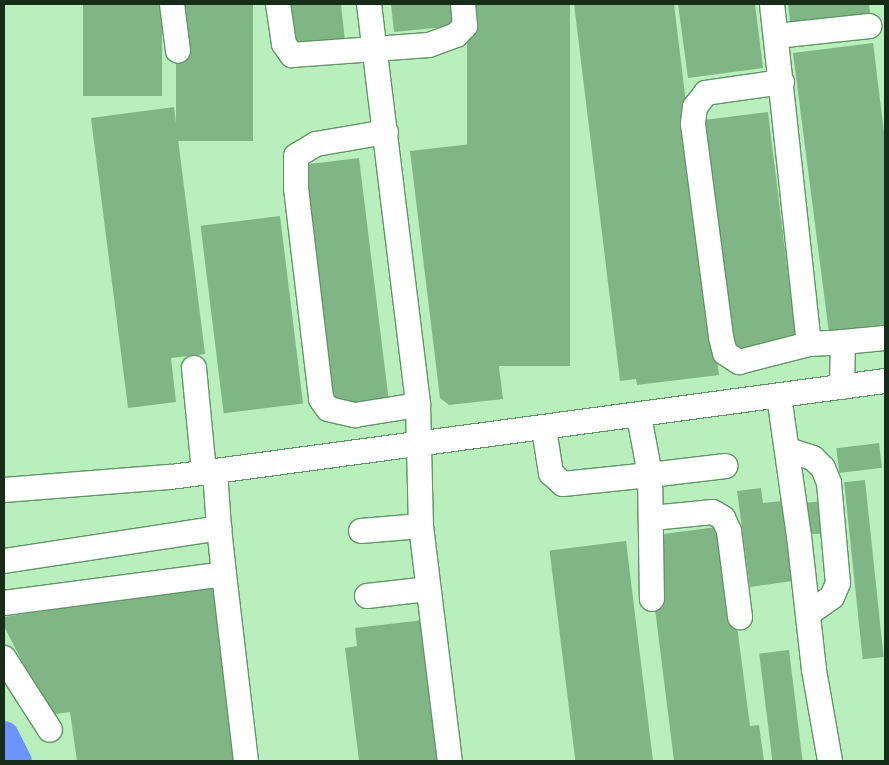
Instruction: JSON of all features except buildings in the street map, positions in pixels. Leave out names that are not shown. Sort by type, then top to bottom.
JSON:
[{"type":"street","points":[[172,4],[178,52]]},
{"type":"street","points":[[278,4],[284,44],[292,55],[429,45],[456,35],[465,26],[463,4]]},
{"type":"street","points":[[369,4],[376,48],[418,406],[421,526],[450,761]]},
{"type":"street","points":[[772,4],[782,82],[809,344]]},
{"type":"street","points":[[776,36],[869,26]]},
{"type":"street","points":[[782,82],[706,93],[695,107],[693,124],[725,353],[740,362],[809,344],[885,338]]},
{"type":"street","points":[[386,132],[316,144],[296,156],[296,188],[321,399],[328,408],[356,415],[418,406]]},
{"type":"street","points":[[842,387],[843,342]]},
{"type":"street","points":[[194,368],[209,472],[220,528],[246,761]]},
{"type":"street","points":[[4,490],[209,472],[544,429],[885,381],[885,387]]},
{"type":"street","points":[[778,396],[788,450],[808,614],[830,761]]},
{"type":"street","points":[[639,416],[650,475],[652,599]]},
{"type":"street","points":[[544,429],[551,473],[563,484],[725,466]]},
{"type":"street","points":[[788,450],[813,458],[823,468],[829,483],[838,583],[832,597],[808,614]]},
{"type":"street","points":[[652,518],[713,512],[723,518],[729,531],[740,617]]},
{"type":"street","points":[[361,530],[421,526]]},
{"type":"street","points":[[4,561],[220,528]]},
{"type":"street","points":[[4,603],[224,574]]},
{"type":"street","points":[[367,596],[428,589]]},
{"type":"street","points":[[4,658],[50,730]]},
{"type":"waterway","points":[[4,736],[17,761]]}]
